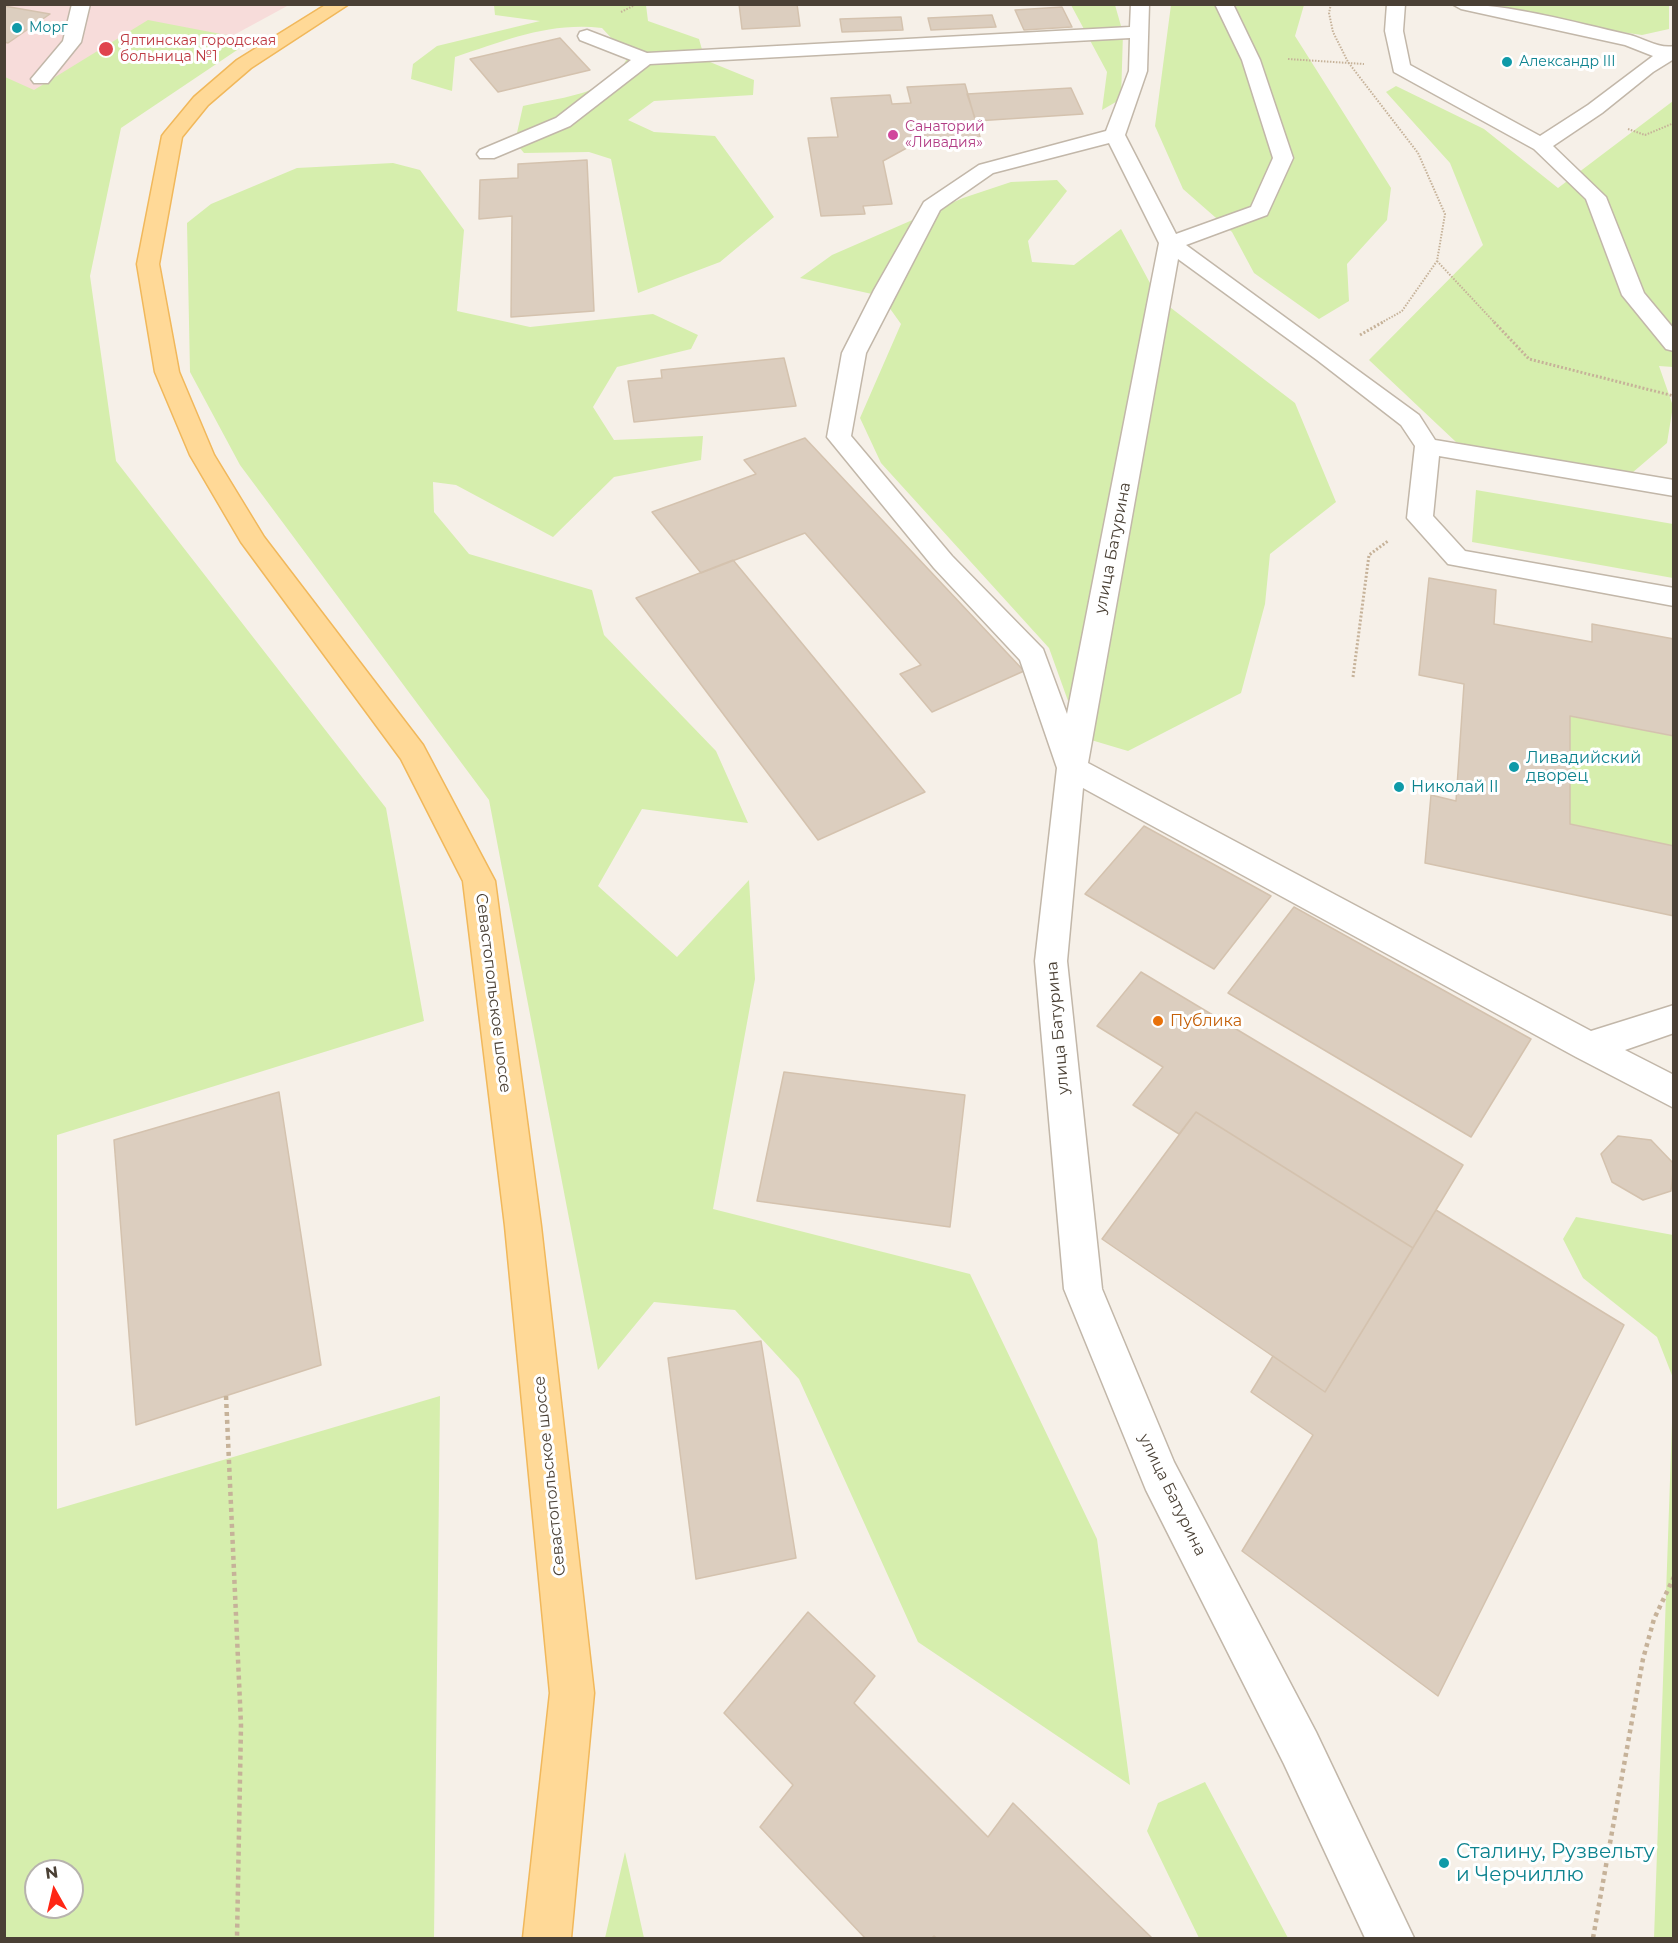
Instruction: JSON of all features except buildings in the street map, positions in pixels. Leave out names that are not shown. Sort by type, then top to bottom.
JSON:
[{"type":"main road","name":"Севастопольское шоссе","points":[[340,4],[244,64],[201,101],[172,136],[148,264],[166,372],[202,455],[254,542],[413,753],[479,881],[524,1226],[572,1693],[547,1938]]},
{"type":"street","points":[[40,79],[72,42],[81,4]]},
{"type":"street","points":[[1140,4],[1138,71],[1114,135],[1170,243],[1325,355],[1410,420],[1427,446],[1420,518],[1457,558],[1674,597]]},
{"type":"street","points":[[1170,243],[1260,211],[1283,158],[1251,60],[1224,4]]},
{"type":"street","points":[[1396,4],[1394,31],[1401,68],[1541,145],[1596,196],[1633,295],[1674,345]]},
{"type":"street","points":[[1461,4],[1630,41],[1669,52]]},
{"type":"street","points":[[587,36],[645,59],[1139,32]]},
{"type":"street","points":[[1541,145],[1595,109],[1625,83],[1669,52]]},
{"type":"street","points":[[487,154],[563,122],[645,59]]},
{"type":"street","points":[[1114,135],[986,169],[931,206],[854,353],[840,437],[943,562],[1033,656],[1071,767],[1674,1093]]},
{"type":"street","name":"улица Батурина","points":[[1170,243],[1071,767],[1051,961],[1083,1289],[1160,1476],[1300,1748],[1390,1938]]},
{"type":"street","points":[[1427,446],[1674,488]]},
{"type":"street","points":[[1588,1047],[1674,1019]]},
{"type":"path","points":[[1325,355],[1402,311],[1437,261],[1446,214],[1418,153],[1348,62],[1333,32],[1329,13],[1331,4]]},
{"type":"path","points":[[1257,78],[1282,58],[1401,68]]},
{"type":"path","points":[[1437,261],[1529,358],[1674,396]]},
{"type":"path","points":[[1353,677],[1369,555]]},
{"type":"path","points":[[226,1396],[241,1725],[237,1938]]},
{"type":"path","points":[[1593,1938],[1642,1659],[1654,1619],[1674,1577]]},
{"type":"shaded area","name":"Ялтинская городская больница №1","points":[[4,5],[289,5],[116,99],[5,93]]},
{"type":"green space","points":[[494,5],[646,5],[648,21],[699,39],[705,60],[754,80],[753,95],[654,101],[628,120],[654,132],[715,136],[774,217],[720,262],[638,293],[611,159],[589,152],[524,153],[515,142],[523,106],[583,93],[610,79],[620,69],[628,56],[602,28],[545,30],[455,57],[452,91],[411,79],[413,64],[437,46],[540,21],[495,15]]},
{"type":"green space","points":[[1071,5],[1115,5],[1123,33],[1121,99],[1102,110],[1107,72]]},
{"type":"green space","points":[[1171,5],[1304,5],[1295,36],[1391,188],[1387,220],[1347,264],[1349,301],[1319,319],[1254,273],[1232,232],[1183,189],[1155,126]]},
{"type":"green space","points":[[1480,5],[1669,5],[1669,29],[1642,35],[1579,26]]},
{"type":"green space","points":[[148,20],[252,40],[121,128],[90,276],[116,461],[386,808],[424,1021],[57,1135],[57,1509],[440,1396],[434,1938],[5,1938],[5,77],[34,90]]},
{"type":"green space","points":[[1396,86],[1484,129],[1558,188],[1673,101],[1673,367],[1659,366],[1673,406],[1667,443],[1632,473],[1550,464],[1456,442],[1369,360],[1483,245],[1450,163],[1386,92]]},
{"type":"green space","points":[[393,163],[420,170],[464,230],[457,311],[530,327],[653,314],[698,335],[691,349],[617,367],[593,407],[614,440],[703,436],[701,460],[614,477],[553,537],[456,485],[433,482],[434,512],[469,554],[592,590],[604,635],[716,751],[748,823],[642,809],[598,886],[677,957],[749,880],[755,979],[713,1209],[970,1274],[1097,1539],[1130,1785],[918,1642],[799,1379],[735,1310],[654,1302],[598,1370],[489,800],[240,465],[190,372],[187,223],[211,204],[297,168]]},
{"type":"green space","points":[[1057,180],[1067,191],[1028,241],[1032,262],[1074,265],[1121,229],[1158,298],[1295,403],[1336,502],[1270,554],[1265,604],[1241,693],[1128,751],[1081,737],[1049,648],[881,463],[860,418],[901,324],[881,296],[800,278],[832,255],[963,198],[1011,182]]},
{"type":"green space","points":[[1476,490],[1673,524],[1673,578],[1472,542]]},
{"type":"green space","points":[[1570,716],[1673,736],[1673,846],[1570,824]]},
{"type":"green space","points":[[1576,1217],[1673,1235],[1673,1378],[1657,1337],[1583,1278],[1563,1239]]},
{"type":"green space","points":[[1673,1394],[1674,1938],[1654,1938]]},
{"type":"green space","points":[[1205,1782],[1288,1938],[1199,1938],[1147,1831],[1158,1803]]},
{"type":"green space","points":[[625,1852],[644,1938],[605,1938]]},
{"type":"place","name":"Морг","points":[[17,28]]},
{"type":"place","name":"Ялтинская городская больница №1","points":[[106,49]]},
{"type":"place","name":"Александр III","points":[[1507,62]]},
{"type":"place","name":"Санаторий «Ливадия»","points":[[893,135]]},
{"type":"place","name":"Ливадийский дворец","points":[[1514,767]]},
{"type":"place","name":"Николай II","points":[[1399,787]]},
{"type":"place","name":"Публика","points":[[1158,1021]]},
{"type":"place","name":"Сталину, Рузвельту и Черчиллю","points":[[1444,1863]]}]
